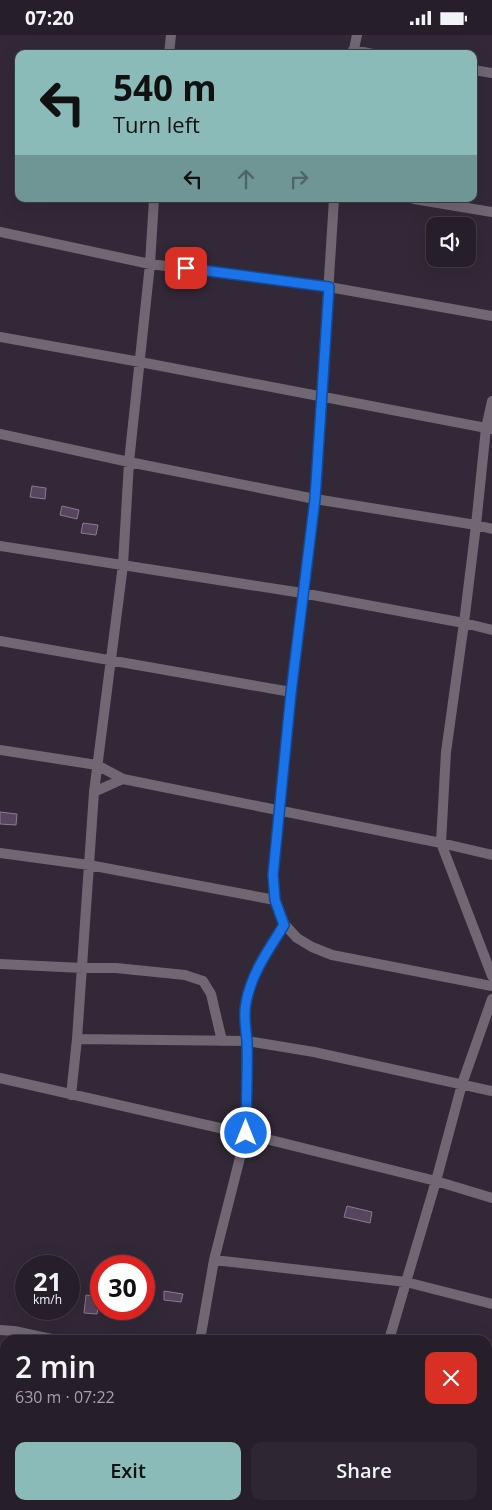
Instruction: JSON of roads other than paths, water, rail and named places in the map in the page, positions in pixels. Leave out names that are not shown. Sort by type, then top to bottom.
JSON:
[{"type":"street","points":[[169,50],[171,35]]},
{"type":"street","points":[[353,50],[357,35]]},
{"type":"street","points":[[477,71],[492,73]]},
{"type":"street","points":[[71,1095],[77,1039],[94,792],[123,565],[129,462],[150,264],[154,202]]},
{"type":"street","points":[[334,202],[315,499],[302,593],[278,810],[273,875],[275,900],[284,925],[297,938],[312,947],[332,955],[492,986]]},
{"type":"street","points":[[432,202],[492,212]]},
{"type":"street","points":[[0,232],[150,264],[329,287],[492,316]]},
{"type":"street","points":[[0,337],[489,429]]},
{"type":"street","points":[[492,401],[446,752],[441,843],[492,976]]},
{"type":"street","points":[[0,434],[315,499],[492,529]]},
{"type":"street","points":[[0,546],[302,593],[464,623],[492,630]]},
{"type":"street","points":[[0,641],[291,693]]},
{"type":"street","points":[[0,751],[97,765],[123,779],[492,855]]},
{"type":"street","points":[[94,792],[123,779]]},
{"type":"street","points":[[0,853],[89,865],[275,900]]},
{"type":"street","points":[[201,1335],[214,1260],[246,1133],[247,1041],[244,1021],[246,1004],[250,987],[262,960],[284,925]]},
{"type":"street","points":[[0,964],[116,968],[186,975],[203,981],[211,995],[222,1041]]},
{"type":"street","points":[[391,1335],[462,1084],[492,999]]},
{"type":"street","points":[[77,1039],[247,1041],[314,1052],[492,1091]]},
{"type":"street","points":[[0,1078],[246,1133],[436,1181],[492,1198]]},
{"type":"street","points":[[214,1260],[406,1282],[492,1303]]},
{"type":"street","points":[[0,1330],[33,1335]]}]
